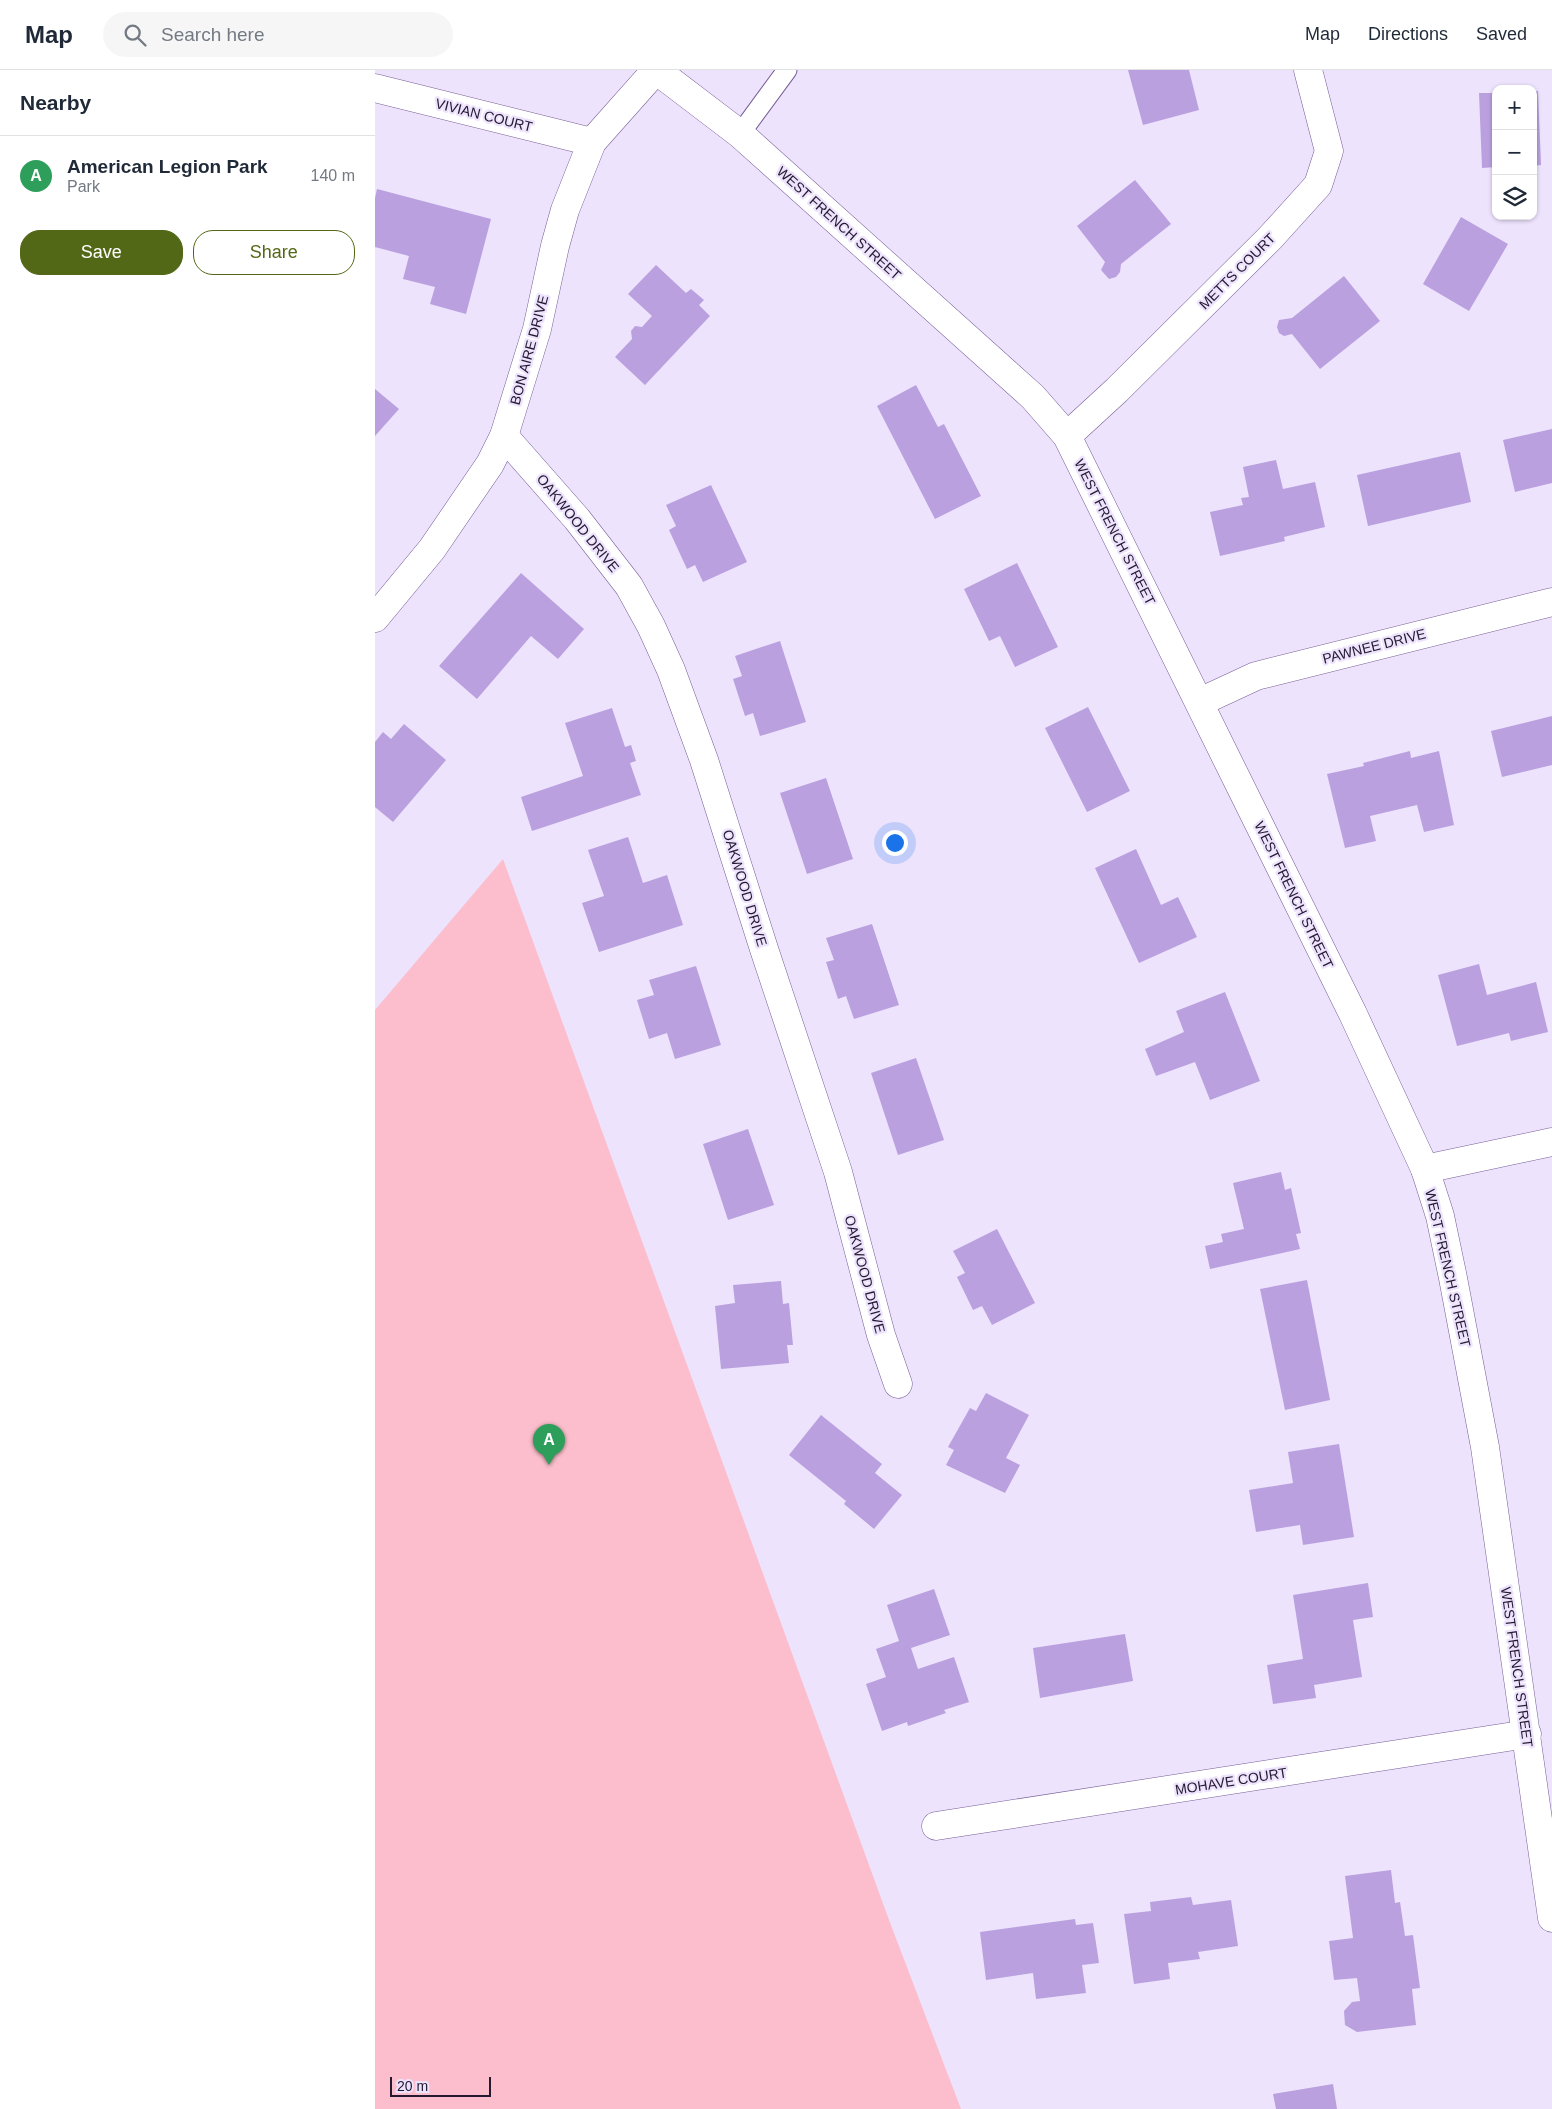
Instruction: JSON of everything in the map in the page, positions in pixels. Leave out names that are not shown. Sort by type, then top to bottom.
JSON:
[{"type":"street","name":"WEST FRENCH STREET","points":[[656,70],[740,134],[1033,397],[1067,436],[1200,702],[1348,1006],[1425,1169],[1440,1216],[1485,1447],[1552,1918]]},
{"type":"street","name":"BON AIRE DRIVE","points":[[375,618],[433,550],[489,464],[504,436],[537,329],[565,210],[593,142],[656,70]]},
{"type":"street","name":"METTS COURT","points":[[1067,436],[1117,390],[1263,245],[1318,185],[1329,151],[1308,70]]},
{"type":"street","name":"VIVIAN COURT","points":[[375,88],[593,142]]},
{"type":"street","name":"OAKWOOD DRIVE","points":[[504,436],[577,519],[629,586],[651,626],[671,670],[707,770],[763,949],[838,1172],[881,1335],[898,1384]]},
{"type":"street","name":"PAWNEE DRIVE","points":[[1200,702],[1256,676],[1552,602]]},
{"type":"street","points":[[1425,1169],[1552,1142]]},
{"type":"street","name":"MOHAVE COURT","points":[[936,1826],[1527,1734]]},
{"type":"lane","points":[[740,134],[787,70]]},
{"type":"shaded area","points":[[503,859],[889,1920],[961,2109],[375,2109],[375,1010]]},
{"type":"building","points":[[1128,70],[1189,70],[1199,110],[1143,125]]},
{"type":"building","points":[[1537,91],[1538,91],[1541,165],[1537,166]]},
{"type":"building","points":[[1479,93],[1492,93],[1492,167],[1482,168]]},
{"type":"building","points":[[1135,180],[1171,224],[1121,264],[1120,272],[1116,277],[1109,279],[1101,270],[1105,262],[1077,226]]},
{"type":"building","points":[[377,189],[491,219],[466,314],[430,304],[435,287],[403,279],[409,256],[375,247],[375,198]]},
{"type":"building","points":[[1461,217],[1508,244],[1469,311],[1423,284]]},
{"type":"building","points":[[656,265],[686,293],[691,289],[704,300],[699,305],[710,316],[645,385],[615,357],[632,339],[631,331],[635,326],[642,327],[652,316],[628,294]]},
{"type":"building","points":[[1344,276],[1380,321],[1320,369],[1292,334],[1284,336],[1279,333],[1277,327],[1279,320],[1292,318]]},
{"type":"building","points":[[916,385],[938,427],[944,424],[981,496],[935,519],[877,406]]},
{"type":"building","points":[[375,389],[399,409],[375,436]]},
{"type":"building","points":[[1552,429],[1552,483],[1515,492],[1503,440]]},
{"type":"building","points":[[1460,452],[1471,502],[1368,526],[1357,475]]},
{"type":"building","points":[[1276,460],[1283,489],[1315,482],[1325,527],[1284,537],[1285,541],[1220,556],[1210,512],[1243,505],[1241,498],[1249,497],[1243,467]]},
{"type":"building","points":[[711,485],[747,562],[703,582],[695,565],[687,569],[669,530],[676,526],[666,505]]},
{"type":"building","points":[[1017,563],[1058,647],[1015,667],[1000,636],[989,641],[964,589]]},
{"type":"building","points":[[521,573],[584,629],[558,659],[531,636],[477,699],[439,666]]},
{"type":"building","points":[[780,641],[806,722],[760,736],[753,713],[745,716],[733,679],[742,676],[735,656]]},
{"type":"building","points":[[1088,707],[1130,791],[1087,812],[1045,728]]},
{"type":"building","points":[[612,708],[625,747],[631,745],[636,761],[630,763],[641,795],[532,831],[521,797],[583,776],[565,723]]},
{"type":"building","points":[[1552,716],[1552,765],[1502,777],[1491,731]]},
{"type":"building","points":[[404,724],[446,760],[393,822],[375,807],[375,742],[383,732],[391,739]]},
{"type":"building","points":[[1410,751],[1411,758],[1439,751],[1454,825],[1424,832],[1417,805],[1370,816],[1376,841],[1345,848],[1327,774],[1364,766],[1363,763]]},
{"type":"building","points":[[826,778],[853,859],[807,874],[780,793]]},
{"type":"building","points":[[628,837],[643,883],[667,875],[683,925],[599,952],[582,903],[604,896],[588,850]]},
{"type":"building","points":[[1136,849],[1161,905],[1178,897],[1197,937],[1139,963],[1095,868]]},
{"type":"building","points":[[872,924],[899,1005],[854,1019],[846,996],[838,999],[826,962],[834,960],[826,938]]},
{"type":"building","points":[[1479,964],[1487,995],[1536,982],[1548,1032],[1511,1041],[1509,1033],[1457,1046],[1438,975]]},
{"type":"building","points":[[696,966],[721,1045],[675,1059],[667,1033],[649,1039],[637,1000],[654,995],[649,980]]},
{"type":"building","points":[[1225,992],[1260,1081],[1210,1100],[1195,1062],[1156,1076],[1145,1049],[1184,1032],[1176,1011]]},
{"type":"building","points":[[916,1058],[944,1140],[898,1155],[871,1073]]},
{"type":"building","points":[[748,1129],[774,1205],[728,1220],[703,1144]]},
{"type":"building","points":[[1281,1172],[1285,1190],[1291,1188],[1301,1233],[1296,1234],[1300,1249],[1210,1269],[1205,1246],[1223,1242],[1221,1234],[1244,1229],[1233,1183]]},
{"type":"building","points":[[997,1229],[1035,1303],[992,1325],[982,1306],[973,1310],[957,1277],[965,1273],[953,1251]]},
{"type":"building","points":[[1307,1280],[1330,1400],[1285,1410],[1260,1289]]},
{"type":"building","points":[[781,1281],[783,1304],[789,1303],[793,1345],[787,1345],[789,1363],[721,1369],[715,1306],[735,1303],[733,1285]]},
{"type":"building","points":[[986,1393],[1029,1415],[1006,1458],[1020,1465],[1005,1493],[946,1465],[954,1450],[948,1447],[970,1408],[976,1411]]},
{"type":"building","points":[[821,1415],[882,1464],[875,1473],[902,1495],[874,1529],[844,1504],[846,1501],[789,1455]]},
{"type":"building","points":[[1339,1444],[1354,1537],[1303,1545],[1300,1525],[1256,1532],[1249,1490],[1293,1483],[1288,1452]]},
{"type":"building","points":[[1368,1583],[1373,1617],[1353,1620],[1362,1677],[1314,1685],[1316,1698],[1273,1704],[1267,1665],[1303,1659],[1293,1595]]},
{"type":"building","points":[[934,1589],[950,1635],[911,1648],[918,1669],[954,1657],[969,1702],[944,1710],[946,1713],[908,1726],[907,1722],[882,1731],[866,1684],[886,1677],[876,1649],[899,1641],[887,1605]]},
{"type":"building","points":[[1125,1634],[1133,1681],[1040,1698],[1033,1648]]},
{"type":"building","points":[[1391,1870],[1395,1903],[1400,1902],[1405,1936],[1413,1935],[1420,1988],[1412,1989],[1416,2025],[1357,2032],[1345,2025],[1344,2011],[1352,2002],[1360,2001],[1357,1978],[1334,1980],[1329,1941],[1353,1938],[1345,1876]]},
{"type":"building","points":[[1191,1897],[1193,1905],[1231,1900],[1238,1946],[1198,1952],[1200,1959],[1168,1963],[1170,1979],[1134,1984],[1124,1914],[1151,1911],[1150,1902]]},
{"type":"building","points":[[1075,1919],[1076,1925],[1093,1923],[1099,1963],[1082,1965],[1086,1993],[1036,1999],[1033,1973],[986,1980],[980,1932]]},
{"type":"building","points":[[1333,2084],[1337,2109],[1276,2109],[1273,2094]]},
{"type":"place","name":"American Legion Park","points":[[549,1465]]}]
